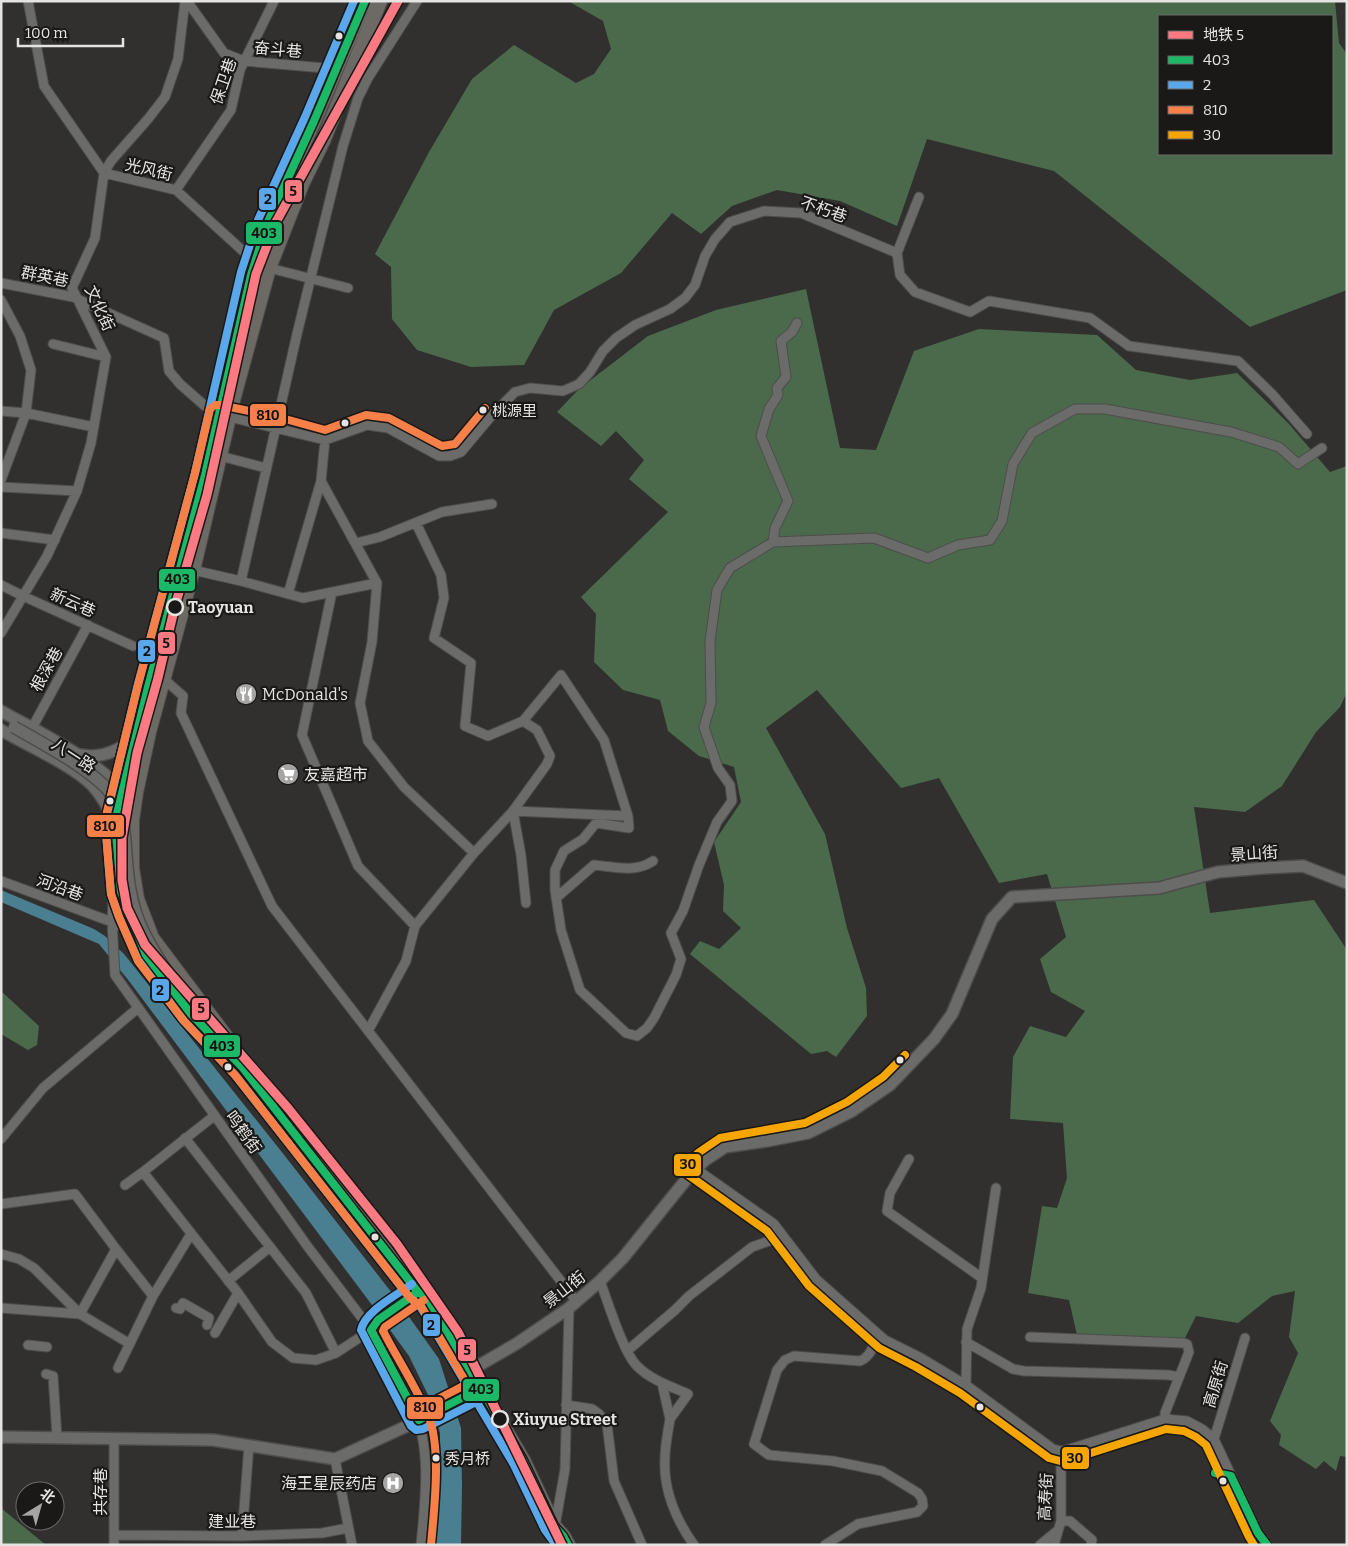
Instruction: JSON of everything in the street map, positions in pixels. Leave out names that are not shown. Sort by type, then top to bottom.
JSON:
[{"type":"main road","points":[[242,1068],[233,1046],[152,938],[137,899],[132,868],[132,820],[141,766],[220,456],[224,416],[255,262],[267,224],[314,121],[365,1]]},
{"type":"main road","points":[[380,1],[326,133],[302,184],[269,268],[202,488],[148,687],[115,822],[121,892],[146,955],[191,1014],[242,1068],[418,1292],[428,1298],[523,1460],[554,1526],[568,1545]]},
{"type":"main road","points":[[554,1526],[553,1535],[556,1545]]},
{"type":"street","name":"光风街","points":[[28,1],[44,86],[104,174],[176,190],[255,262],[269,268],[348,288]]},
{"type":"street","name":"文化街","points":[[1,633],[55,540],[77,490],[91,443],[106,356],[72,288],[95,238],[104,174],[110,161],[165,97],[178,59],[186,1]]},
{"type":"street","name":"奋斗巷","points":[[186,1],[224,54],[244,61],[336,69]]},
{"type":"street","name":"保卫巷","points":[[176,190],[231,110],[240,70],[274,1]]},
{"type":"street","points":[[241,581],[343,146],[358,98],[382,54],[416,1]]},
{"type":"street","points":[[919,197],[897,253],[900,275],[915,292],[970,312],[989,301],[1090,318],[1129,346],[1238,361],[1272,394],[1307,434]]},
{"type":"street","name":"不朽巷","points":[[325,440],[367,426],[388,428],[439,456],[450,456],[461,452],[492,414],[515,392],[530,388],[563,391],[579,384],[590,372],[603,351],[616,338],[635,325],[670,309],[685,298],[695,285],[705,256],[715,239],[730,222],[764,211],[800,213],[897,253]]},
{"type":"street","name":"群英巷","points":[[1,283],[77,298],[164,338],[170,371],[180,384],[213,413],[224,416]]},
{"type":"street","points":[[1,300],[20,336],[31,370],[26,413],[1,480]]},
{"type":"street","points":[[773,542],[775,528],[788,501],[761,436],[769,409],[778,395],[778,388],[786,377],[781,341],[792,332],[797,323]]},
{"type":"street","points":[[53,344],[106,356]]},
{"type":"street","points":[[416,523],[441,575],[444,598],[434,638],[471,663],[465,726],[488,736],[523,721],[561,675],[604,740],[628,816],[629,828],[596,823],[583,839],[564,851],[555,870],[556,898],[561,930],[580,990],[626,1032],[637,1036],[647,1028],[654,1018],[676,975],[681,959],[671,933],[683,911],[717,822],[732,801],[730,785],[718,768],[704,727],[711,703],[710,641],[717,590],[730,568],[773,542],[874,538],[928,558],[958,545],[990,540],[1002,521],[1013,464],[1032,433],[1075,409],[1105,409],[1231,432],[1278,447],[1298,464],[1322,448]]},
{"type":"street","points":[[1,411],[26,413],[94,427]]},
{"type":"street","points":[[224,416],[325,440],[321,481],[288,594]]},
{"type":"street","points":[[220,456],[266,468]]},
{"type":"street","points":[[321,481],[377,583],[372,642],[360,703],[368,741],[404,788],[474,853]]},
{"type":"street","points":[[1,487],[77,490]]},
{"type":"street","points":[[356,543],[380,537],[442,512],[492,504]]},
{"type":"street","points":[[1,533],[55,540]]},
{"type":"street","points":[[192,570],[303,598],[377,583]]},
{"type":"street","name":"新云巷","points":[[1,584],[23,596],[133,646]]},
{"type":"street","points":[[332,592],[302,735],[358,866],[415,926]]},
{"type":"street","name":"根深巷","points":[[32,728],[88,625]]},
{"type":"street","points":[[164,679],[183,696],[182,712],[272,906],[573,1305],[566,1405],[565,1469],[554,1526]]},
{"type":"street","points":[[1,711],[92,763],[123,791],[132,820]]},
{"type":"street","points":[[1,720],[92,774],[113,795],[121,815],[129,886],[134,908],[144,933],[161,962],[242,1068]]},
{"type":"street","points":[[368,1031],[406,961],[415,926],[474,853],[513,811],[548,764],[550,756],[537,730],[523,721]]},
{"type":"street","name":"八一路","points":[[1,730],[70,769],[92,785],[106,803],[115,822]]},
{"type":"street","points":[[74,753],[88,756],[103,755],[125,746],[137,735]]},
{"type":"street","points":[[70,769],[112,790],[123,791],[134,782],[141,766]]},
{"type":"street","points":[[513,811],[628,816]]},
{"type":"street","points":[[513,811],[521,855],[526,903]]},
{"type":"street","name":"鸣鹤街","points":[[116,842],[112,922],[114,975],[308,1247],[371,1330],[419,1420],[424,1443],[426,1492],[421,1545]]},
{"type":"street","points":[[556,898],[594,865],[626,869],[644,867],[653,861]]},
{"type":"street","name":"景山街","points":[[471,1370],[516,1344],[573,1305],[600,1281],[623,1258],[704,1160],[725,1147],[808,1133],[852,1111],[890,1085],[934,1039],[952,1014],[992,919],[1012,897],[1159,888],[1218,872],[1303,866],[1347,883]]},
{"type":"street","name":"河沿巷","points":[[1,881],[112,922],[136,933]]},
{"type":"street","points":[[1,1139],[43,1088],[138,1008]]},
{"type":"street","points":[[125,1185],[214,1116]]},
{"type":"street","points":[[185,1138],[306,1293],[336,1353]]},
{"type":"street","points":[[909,1160],[890,1193],[888,1211],[982,1278]]},
{"type":"street","points":[[696,1169],[774,1224],[816,1279],[885,1340],[966,1384],[1053,1449],[1061,1451],[1166,1418],[1187,1421],[1202,1429],[1214,1438],[1258,1533],[1267,1545]]},
{"type":"street","points":[[143,1172],[238,1294],[272,1342],[293,1358],[316,1360],[336,1353],[371,1330],[378,1320],[418,1292]]},
{"type":"street","points":[[966,1384],[967,1329],[981,1288],[996,1188]]},
{"type":"street","points":[[1,1204],[75,1194],[92,1209],[116,1249],[153,1296]]},
{"type":"street","points":[[118,1368],[153,1296],[191,1234]]},
{"type":"street","points":[[627,1352],[689,1296],[752,1247],[783,1236]]},
{"type":"street","points":[[228,1281],[270,1247]]},
{"type":"street","points":[[80,1314],[116,1249]]},
{"type":"street","points":[[1,1254],[20,1259],[34,1268],[80,1314],[130,1344]]},
{"type":"street","points":[[600,1281],[627,1352],[636,1366],[654,1379],[688,1394],[670,1419]]},
{"type":"street","points":[[214,1333],[238,1294]]},
{"type":"street","points":[[176,1308],[180,1309],[183,1304],[209,1318],[207,1325]]},
{"type":"street","points":[[1,1308],[80,1314]]},
{"type":"street","points":[[825,1545],[858,1524],[918,1512],[923,1506],[922,1499],[918,1493],[882,1470],[833,1461],[769,1455],[754,1444],[777,1370],[785,1360],[794,1356],[860,1361],[866,1359],[871,1351],[877,1333]]},
{"type":"street","points":[[1030,1337],[1187,1344],[1189,1352],[1165,1413],[1166,1418]]},
{"type":"street","name":"高原街","points":[[1214,1438],[1245,1338]]},
{"type":"street","points":[[966,1342],[1013,1369],[1024,1372],[1170,1375],[1178,1377]]},
{"type":"street","points":[[28,1345],[47,1347]]},
{"type":"street","points":[[46,1374],[53,1376],[57,1438]]},
{"type":"street","points":[[662,1383],[670,1419],[664,1459],[666,1482],[672,1505],[682,1528],[694,1545]]},
{"type":"street","points":[[1,1437],[213,1440],[335,1459],[431,1415],[482,1388]]},
{"type":"street","points":[[566,1405],[592,1409],[607,1424],[614,1481],[642,1545]]},
{"type":"street","name":"共存巷","points":[[114,1440],[114,1545]]},
{"type":"street","points":[[242,1536],[249,1445]]},
{"type":"street","name":"高寿街","points":[[1054,1545],[1060,1526],[1061,1451]]},
{"type":"street","points":[[335,1459],[352,1545]]},
{"type":"street","points":[[1040,1545],[1060,1526],[1070,1521],[1092,1540],[1091,1545]]},
{"type":"street","name":"建业巷","points":[[115,1535],[242,1536],[322,1534],[348,1528]]},
{"type":"green space","points":[[568,1],[1335,1],[1339,43],[1347,54],[1347,290],[1250,327],[1054,171],[927,139],[897,226],[840,201],[777,190],[732,206],[701,234],[672,213],[621,273],[554,310],[524,365],[471,367],[417,350],[392,319],[391,267],[375,254],[429,152],[472,79],[514,45],[576,83],[594,74],[611,49],[603,21]]},
{"type":"green space","points":[[806,289],[840,448],[876,450],[914,351],[979,329],[1097,335],[1136,370],[1190,380],[1237,373],[1289,424],[1330,472],[1347,466],[1347,692],[1340,707],[1316,732],[1282,786],[1245,812],[1194,807],[1210,913],[1314,900],[1347,950],[1347,1457],[1340,1456],[1336,1471],[1324,1461],[1316,1469],[1279,1445],[1281,1435],[1270,1421],[1298,1353],[1289,1337],[1295,1291],[1272,1296],[1238,1323],[1196,1316],[1185,1338],[1077,1335],[1069,1300],[1028,1293],[1042,1206],[1057,1208],[1067,1178],[1063,1123],[1010,1119],[1013,1057],[1030,1026],[1066,1037],[1085,1011],[1051,992],[1040,959],[1066,937],[1047,874],[999,883],[939,778],[901,788],[817,690],[766,728],[825,834],[847,928],[866,988],[867,1016],[836,1057],[827,1051],[811,1054],[690,954],[700,941],[719,949],[741,928],[723,911],[724,885],[714,842],[741,802],[734,767],[699,756],[668,731],[660,700],[623,690],[594,662],[596,614],[581,597],[668,512],[629,479],[644,460],[616,431],[601,446],[557,412],[579,389],[648,336],[716,310]]},
{"type":"green space","points":[[1,991],[39,1026],[37,1045],[28,1050],[1,1034]]},
{"type":"green space","points":[[1,1508],[15,1520],[15,1531],[29,1531],[46,1545],[1,1545]]},
{"type":"water","points":[[1,890],[94,929],[105,936],[124,954],[392,1293],[439,1359],[461,1428],[461,1545],[434,1545],[440,1485],[440,1433],[432,1403],[409,1356],[129,981],[99,944],[1,902]]},
{"type":"metro line","name":"5","points":[[398,1],[276,222],[256,274],[207,495],[175,606],[158,678],[137,753],[122,838],[122,880],[127,908],[145,945],[288,1108],[397,1244],[458,1332],[562,1545]]},
{"type":"transit line","name":"2","points":[[354,1],[305,117],[258,220],[241,272],[195,473],[138,684],[105,822],[111,894],[138,960],[183,1020],[235,1075],[410,1298],[420,1306],[514,1465],[545,1530],[556,1545]]},
{"type":"transit line","name":"403","points":[[365,1],[314,121],[267,224],[251,275],[205,475],[148,687],[115,822],[121,892],[146,955],[191,1014],[243,1068],[418,1292],[428,1299],[523,1460],[554,1526],[568,1545]]},
{"type":"transit line","name":"810","points":[[415,1411],[467,1384],[421,1306],[410,1298],[235,1075],[184,1021],[138,961],[111,894],[105,820],[210,409],[215,405],[220,405],[278,417],[325,430],[366,415],[389,418],[442,446],[455,444],[485,408]]},
{"type":"transit line","name":"30","points":[[905,1055],[883,1077],[847,1102],[805,1123],[720,1138],[698,1153],[689,1162],[686,1168],[687,1174],[767,1231],[809,1286],[879,1348],[960,1393],[1049,1458],[1060,1461],[1072,1459],[1166,1429],[1184,1431],[1196,1437],[1206,1445],[1254,1545]]},
{"type":"transit line","name":"2","points":[[412,1284],[375,1310],[364,1323],[361,1330],[411,1426],[416,1430],[423,1429],[486,1397]]},
{"type":"transit line","name":"403","points":[[418,1292],[378,1320],[371,1330],[419,1420],[481,1388]]},
{"type":"transit line","name":"810","points":[[424,1300],[385,1327],[383,1331],[418,1394],[432,1429],[435,1444],[436,1479],[431,1545]]},
{"type":"transit line","name":"403","points":[[1215,1473],[1231,1476],[1258,1533],[1267,1545]]},
{"type":"place","name":"桃源里","points":[[483,410]]},
{"type":"place","name":"Taoyuan","points":[[175,607]]},
{"type":"place","name":"McDonald's","points":[[246,694]]},
{"type":"place","name":"友嘉超市","points":[[288,774]]},
{"type":"place","name":"Xiuyue Street","points":[[500,1419]]},
{"type":"place","name":"秀月桥","points":[[436,1458]]},
{"type":"place","name":"海王星辰药店","points":[[393,1483]]}]
